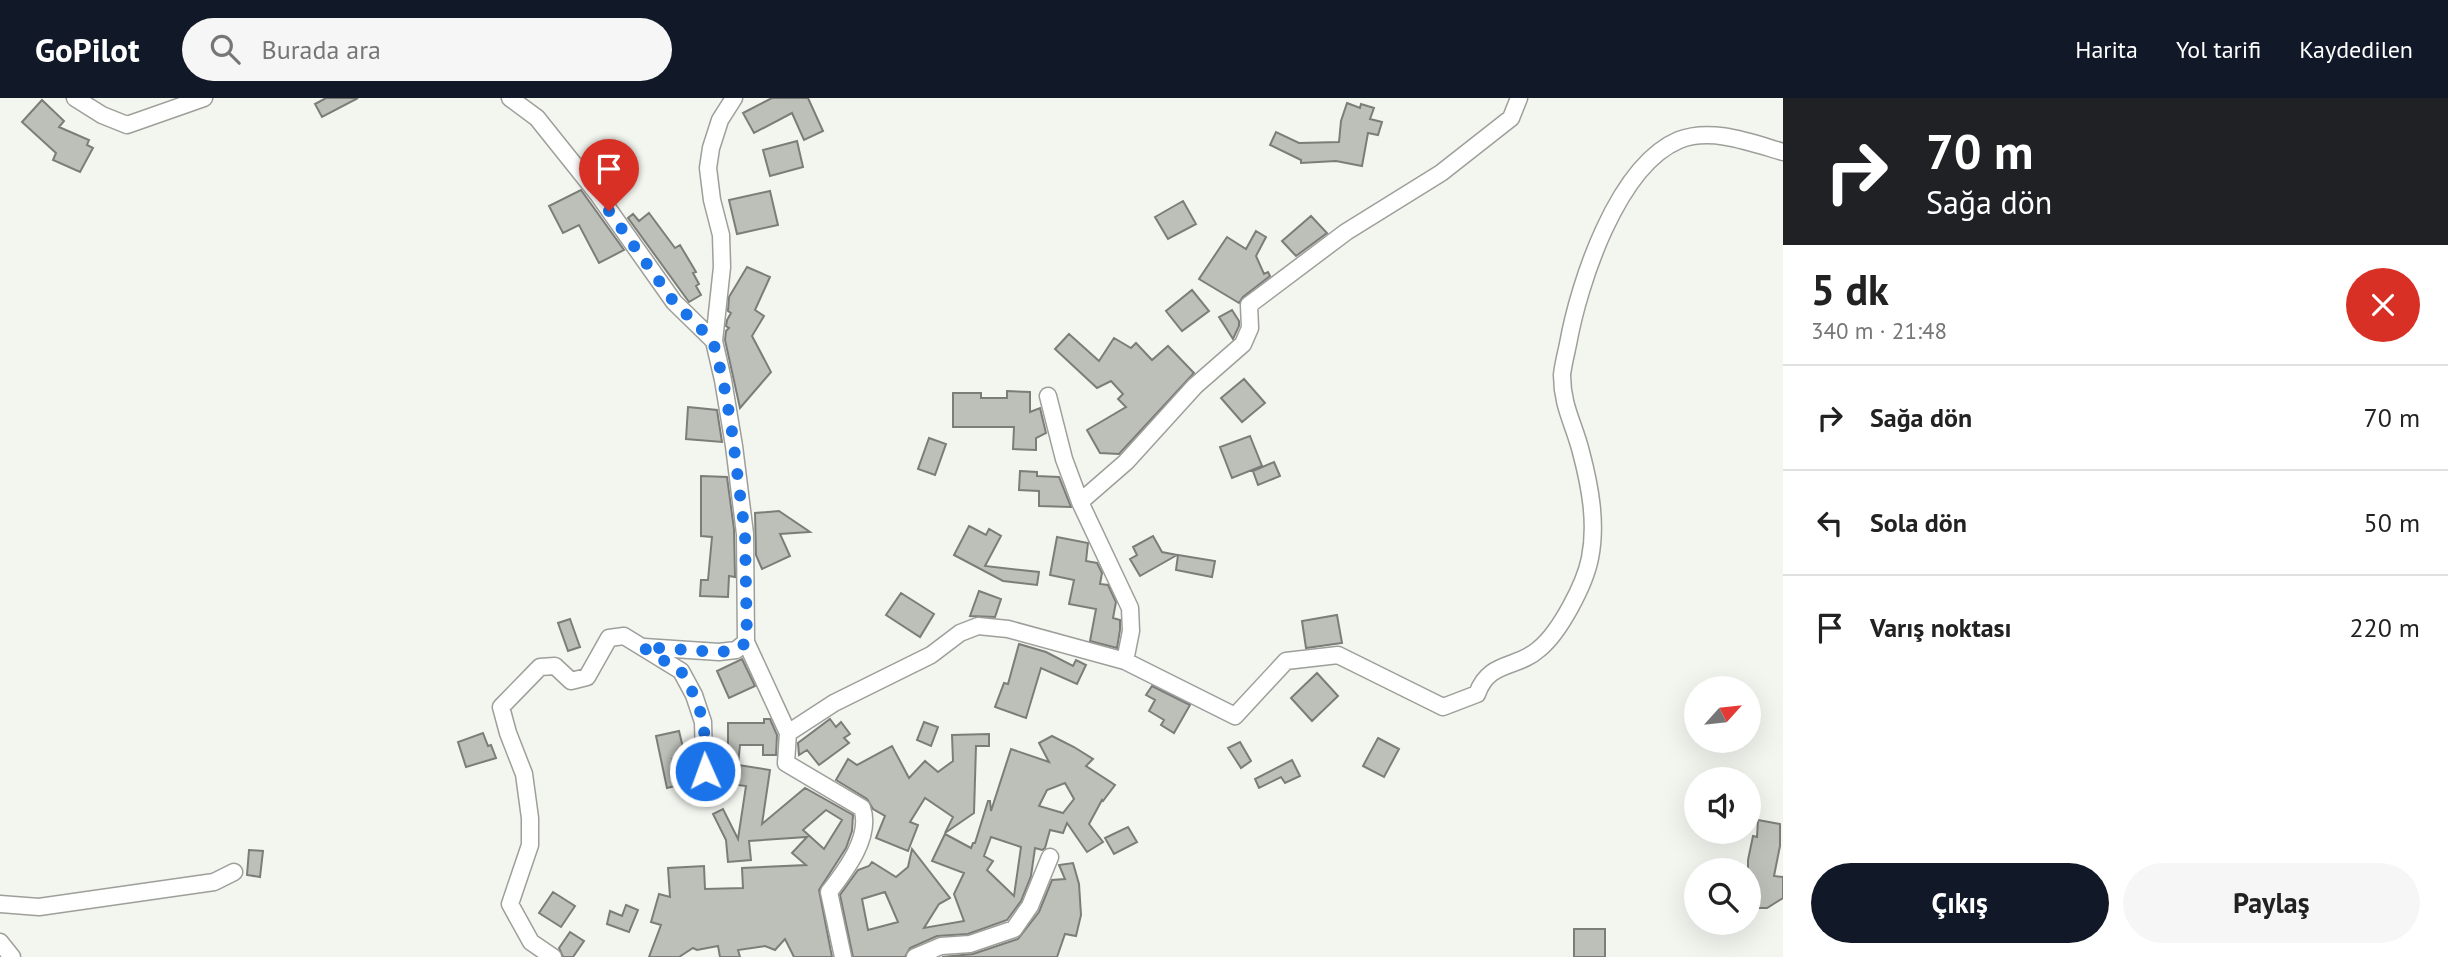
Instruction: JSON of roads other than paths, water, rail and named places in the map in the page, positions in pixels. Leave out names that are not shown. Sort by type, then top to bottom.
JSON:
[{"type":"street","points":[[75,98],[102,115],[127,125],[204,98]]},
{"type":"street","points":[[510,98],[537,118],[597,193],[674,302],[713,341]]},
{"type":"street","points":[[734,98],[720,120],[708,169],[712,200],[721,234],[722,267],[713,341],[730,419],[745,534],[747,642],[788,733],[786,763],[862,808],[866,820],[860,841],[829,892],[843,957]]},
{"type":"street","points":[[1080,502],[1126,462],[1195,386],[1243,344],[1250,328],[1249,305],[1346,232],[1441,173],[1511,118],[1519,98]]},
{"type":"street","points":[[788,733],[834,703],[931,655],[960,633],[978,626],[1007,629],[1125,661],[1235,716],[1286,661],[1338,656],[1443,707],[1477,694],[1482,680],[1493,672],[1538,650],[1567,615],[1590,559],[1594,518],[1581,451],[1566,410],[1562,374],[1570,328],[1597,244],[1618,202],[1661,150],[1681,139],[1701,136],[1734,137],[1783,152]]},
{"type":"street","points":[[1048,396],[1064,459],[1080,502],[1130,608],[1131,631],[1125,661]]},
{"type":"street","points":[[552,957],[531,942],[510,904],[530,845],[530,818],[524,774],[501,706],[540,667],[555,666],[571,681],[587,677],[609,638],[624,636],[681,671],[694,695],[704,722],[705,796]]},
{"type":"street","points":[[642,647],[719,652],[736,650],[747,642]]},
{"type":"street","points":[[915,957],[941,946],[970,944],[1014,929],[1030,906],[1050,857]]},
{"type":"street","points":[[0,904],[39,907],[214,882],[234,872]]},
{"type":"street","points":[[0,943],[12,957]]}]
